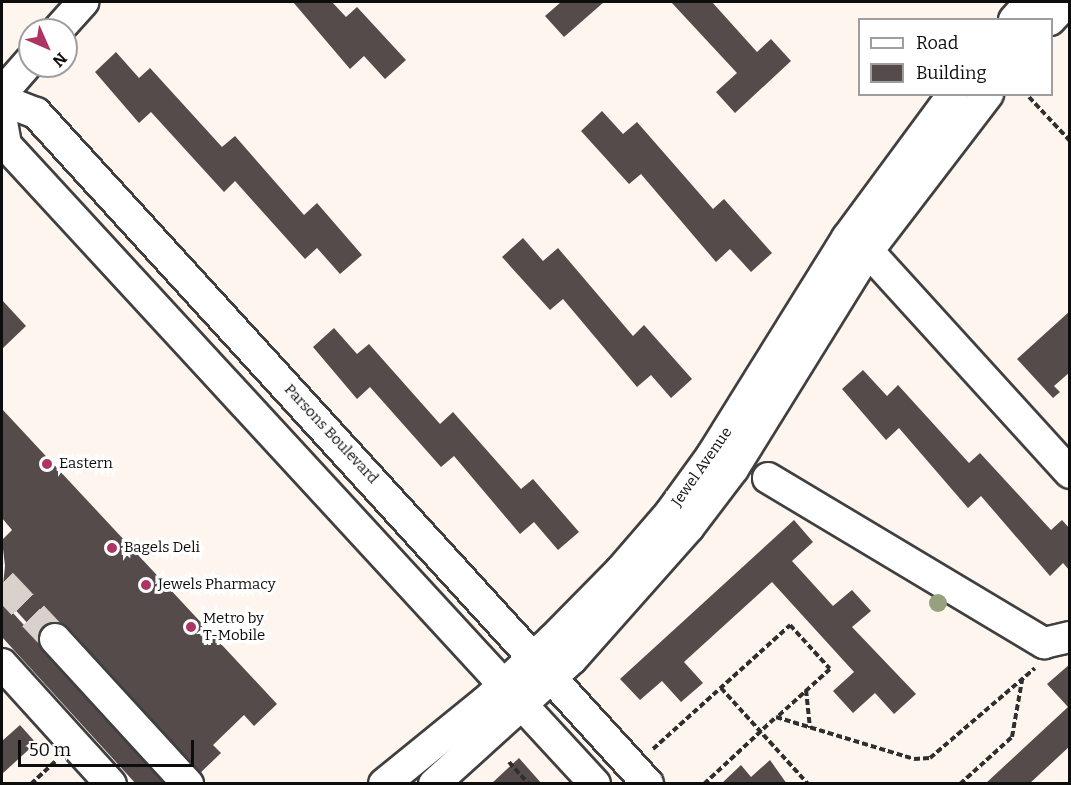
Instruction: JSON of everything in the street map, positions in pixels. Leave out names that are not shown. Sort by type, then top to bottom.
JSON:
[{"type":"street","points":[[69,18],[83,2]]},
{"type":"street","points":[[1016,18],[1030,2]]},
{"type":"street","points":[[1052,18],[1067,2]]},
{"type":"street","points":[[2,93],[18,75]]},
{"type":"street","name":"Jewel Avenue","points":[[544,667],[620,571],[670,513],[712,455],[847,238],[953,96]]},
{"type":"street","name":"Jewel Avenue","points":[[434,783],[514,695],[639,587],[726,477],[868,251],[986,96]]},
{"type":"street","name":"Parsons Boulevard","points":[[2,100],[36,113],[648,783]]},
{"type":"street","points":[[2,122],[6,145],[595,783]]},
{"type":"street","points":[[868,251],[1070,473]]},
{"type":"street","points":[[768,478],[1057,640]]},
{"type":"street","points":[[55,639],[188,783]]},
{"type":"street","points":[[2,664],[111,783]]},
{"type":"street","name":"Jewel Avenue","points":[[384,783],[514,695]]},
{"type":"path","points":[[1029,97],[1070,141]]},
{"type":"path","points":[[653,749],[790,625],[830,669],[704,783]]},
{"type":"path","points":[[776,717],[922,760],[930,758],[969,728],[1042,661],[1057,640]]},
{"type":"path","points":[[960,783],[1012,736],[1022,679]]},
{"type":"path","points":[[721,688],[808,783]]},
{"type":"path","points":[[806,690],[810,728]]},
{"type":"path","points":[[31,783],[75,744]]},
{"type":"path","points":[[508,762],[529,783]]},
{"type":"building","points":[[293,2],[332,2],[346,17],[357,7],[406,60],[385,79],[364,56],[350,69]]},
{"type":"building","points":[[561,2],[604,2],[564,37],[545,16]]},
{"type":"building","points":[[671,2],[712,2],[757,52],[771,39],[791,61],[735,113],[716,92],[737,73]]},
{"type":"building","points":[[116,52],[139,78],[150,68],[222,147],[235,136],[304,215],[317,203],[362,255],[340,274],[317,248],[305,259],[235,181],[224,192],[151,112],[139,123],[95,72]]},
{"type":"building","points":[[602,111],[623,134],[637,122],[713,209],[724,199],[772,253],[751,272],[730,249],[716,262],[641,174],[629,184],[581,131]]},
{"type":"building","points":[[523,238],[543,261],[558,248],[633,336],[644,325],[692,379],[671,398],[651,375],[637,387],[563,299],[550,310],[502,257]]},
{"type":"building","points":[[2,300],[26,326],[2,349]]},
{"type":"building","points":[[1070,311],[1070,372],[1054,386],[1060,392],[1053,398],[1017,359]]},
{"type":"building","points":[[334,328],[357,354],[369,344],[440,424],[453,412],[521,489],[533,479],[579,532],[558,550],[534,522],[520,534],[454,456],[441,467],[370,387],[357,399],[313,347]]},
{"type":"building","points":[[863,370],[887,396],[898,385],[969,463],[980,453],[1051,530],[1062,520],[1070,529],[1070,571],[1063,563],[1050,576],[981,496],[968,508],[899,428],[886,440],[842,389]]},
{"type":"building","points":[[2,409],[277,704],[254,726],[244,715],[213,745],[221,753],[197,776],[49,647],[2,595],[5,566],[2,540],[12,530],[2,518]]},
{"type":"building","points":[[794,520],[813,542],[792,561],[833,606],[852,590],[871,611],[852,627],[916,694],[894,714],[875,693],[853,713],[833,691],[854,672],[772,582],[684,662],[703,683],[681,702],[662,681],[640,700],[620,679]]},
{"type":"building","points":[[2,601],[169,784],[136,784],[2,637]]},
{"type":"building","points":[[1070,664],[1070,746],[1029,784],[985,784],[1068,707],[1047,684]]},
{"type":"building","points":[[20,725],[36,743],[2,774],[2,741]]},
{"type":"building","points":[[519,758],[542,784],[491,784]]},
{"type":"building","points":[[770,760],[787,784],[721,784],[741,765],[751,777]]},
{"type":"tunnel","points":[[2,583],[55,639]]},
{"type":"place","name":"Eastern","points":[[47,464]]},
{"type":"place","name":"Bagels Deli","points":[[112,548]]},
{"type":"place","name":"Jewels Pharmacy","points":[[146,585]]},
{"type":"place","name":"Metro by T-Mobile","points":[[191,627]]}]
